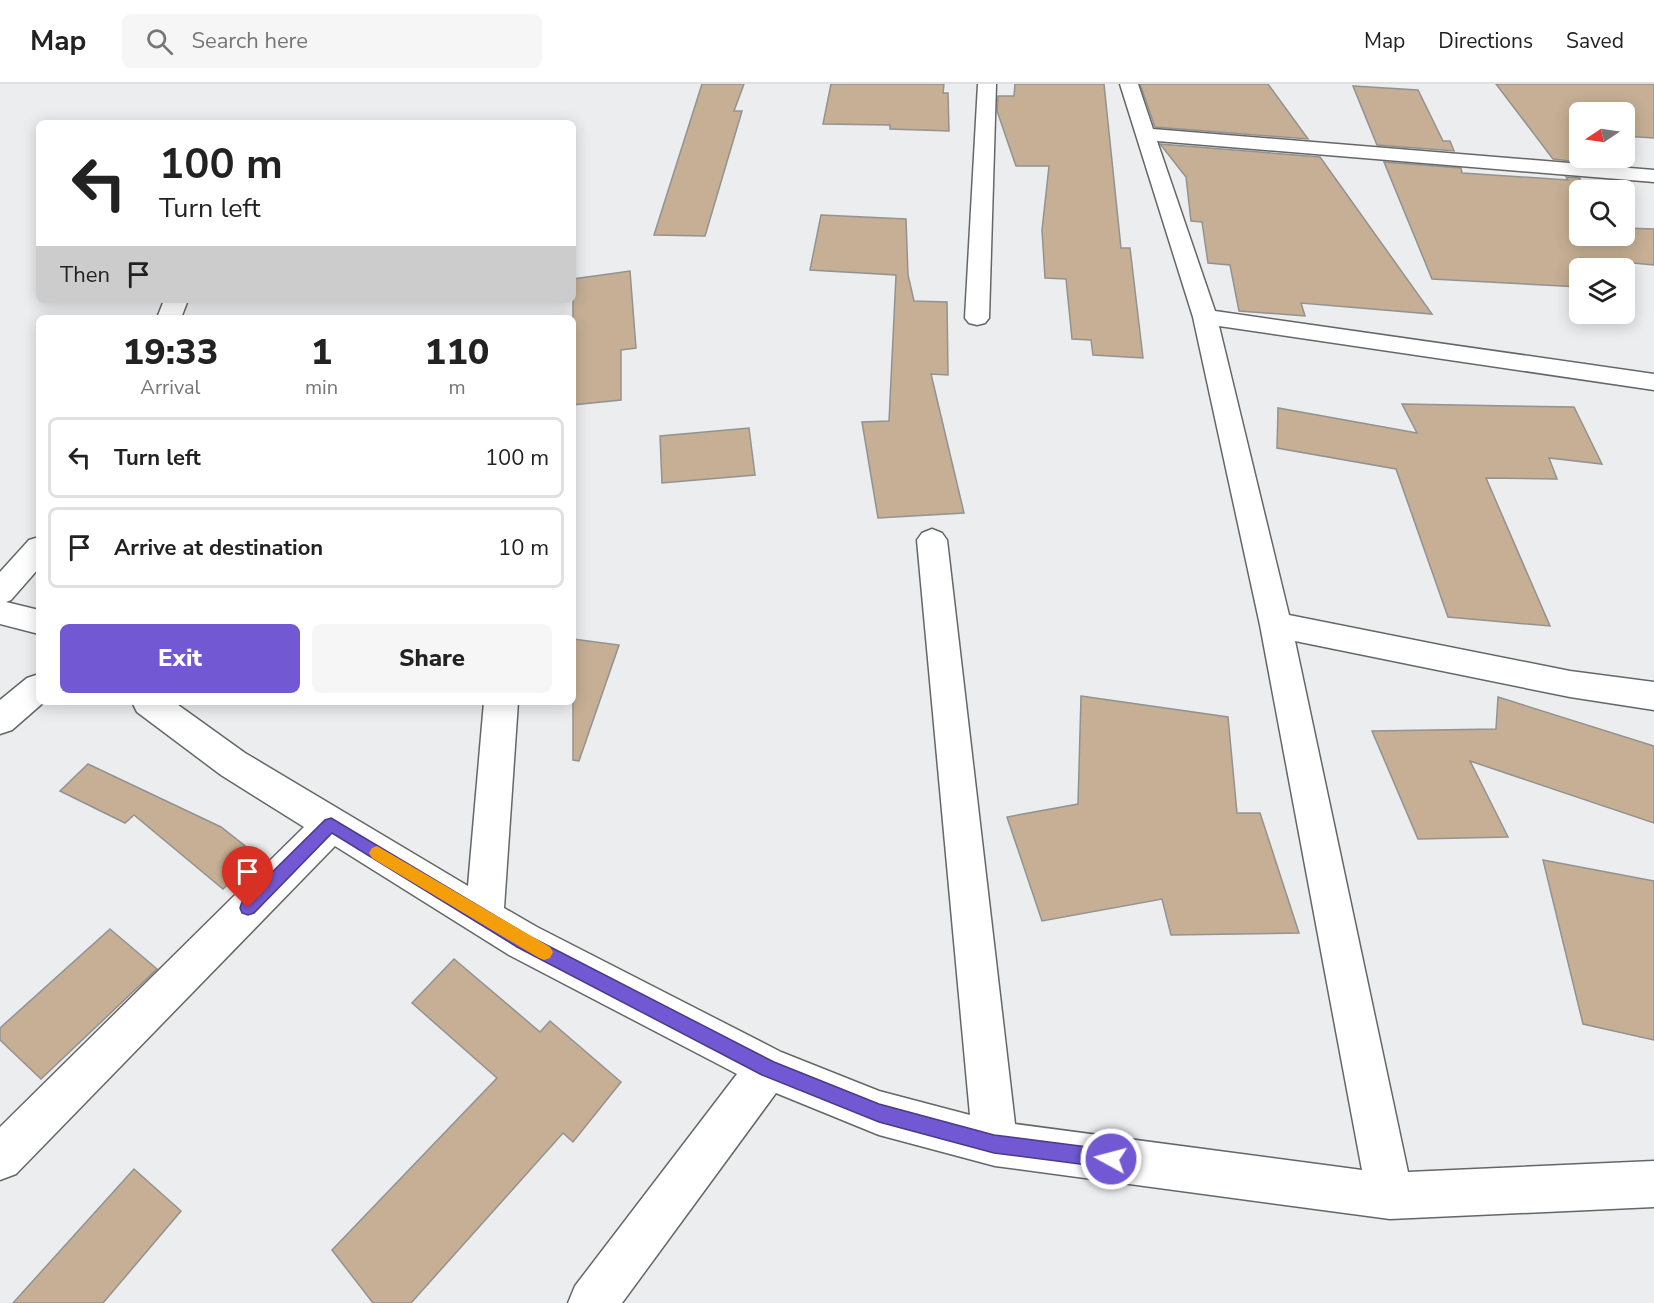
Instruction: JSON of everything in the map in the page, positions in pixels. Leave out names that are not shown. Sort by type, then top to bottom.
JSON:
[{"type":"street","points":[[977,318],[987,84]]},
{"type":"street","points":[[1129,84],[1205,316],[1276,626],[1390,1196]]},
{"type":"street","points":[[1145,134],[1654,176]]},
{"type":"street","points":[[1205,316],[1654,382]]},
{"type":"street","points":[[932,540],[994,1144]]},
{"type":"street","points":[[0,592],[36,551]]},
{"type":"street","points":[[0,612],[36,621]]},
{"type":"street","points":[[1276,626],[1570,684],[1654,696]]},
{"type":"street","points":[[0,720],[36,690]]},
{"type":"street","points":[[153,705],[232,764],[484,918],[606,986],[768,1068],[879,1113],[994,1144],[1390,1196],[1654,1184]]},
{"type":"street","points":[[484,918],[501,705]]},
{"type":"street","points":[[0,1158],[331,825]]},
{"type":"street","points":[[592,1303],[768,1068]]},
{"type":"building","points":[[702,84],[744,84],[734,111],[742,111],[705,236],[654,235]]},
{"type":"building","points":[[831,84],[944,84],[943,93],[948,93],[949,131],[890,129],[890,125],[823,124]]},
{"type":"building","points":[[1015,84],[1104,84],[1121,248],[1130,248],[1143,358],[1093,355],[1091,340],[1072,339],[1066,279],[1045,278],[1042,230],[1049,166],[1016,166],[997,111],[998,96],[1014,96]]},
{"type":"building","points":[[1140,84],[1268,84],[1308,139],[1155,127]]},
{"type":"building","points":[[1496,84],[1654,84],[1654,138],[1635,137],[1635,102],[1569,102],[1569,161],[1553,159]]},
{"type":"building","points":[[1353,86],[1418,90],[1443,141],[1450,141],[1454,151],[1377,145]]},
{"type":"building","points":[[1160,144],[1320,157],[1432,314],[1301,303],[1305,316],[1239,311],[1230,265],[1208,263],[1202,222],[1191,221],[1186,177]]},
{"type":"building","points":[[1384,162],[1461,168],[1462,173],[1568,180],[1566,177],[1580,178],[1580,180],[1569,180],[1569,246],[1635,246],[1635,228],[1654,229],[1654,265],[1635,263],[1635,258],[1569,258],[1569,286],[1432,279]]},
{"type":"building","points":[[821,215],[906,219],[908,275],[914,301],[947,302],[948,375],[931,374],[964,513],[878,518],[862,422],[889,421],[896,275],[810,270]]},
{"type":"building","points":[[630,271],[636,348],[621,350],[621,400],[576,405],[576,315],[573,315],[573,303],[576,303],[576,279]]},
{"type":"building","points":[[1402,404],[1574,407],[1602,464],[1549,458],[1557,479],[1486,478],[1550,626],[1448,617],[1396,469],[1277,448],[1278,408],[1417,433]]},
{"type":"building","points":[[749,428],[755,475],[662,483],[660,436]]},
{"type":"building","points":[[576,639],[619,645],[579,761],[573,760]]},
{"type":"building","points":[[1081,696],[1228,717],[1237,813],[1260,813],[1299,933],[1171,935],[1162,899],[1042,921],[1007,817],[1078,804]]},
{"type":"building","points":[[1498,697],[1654,746],[1654,823],[1470,761],[1508,837],[1418,839],[1372,731],[1496,729]]},
{"type":"building","points":[[88,764],[221,827],[258,856],[223,889],[134,815],[125,823],[60,791]]},
{"type":"building","points":[[1543,860],[1654,881],[1654,1040],[1583,1024]]},
{"type":"building","points":[[110,929],[157,969],[41,1079],[0,1040],[0,1028]]},
{"type":"building","points":[[454,959],[540,1032],[550,1021],[621,1082],[573,1142],[563,1133],[411,1303],[373,1303],[332,1250],[497,1078],[412,1003]]},
{"type":"building","points":[[134,1169],[181,1211],[103,1303],[13,1303]]},
{"type":"slow traffic","points":[[377,853],[544,952]]},
{"type":"route","points":[[248,908],[331,825],[523,941],[768,1068],[879,1113],[994,1144],[1111,1159]]}]
